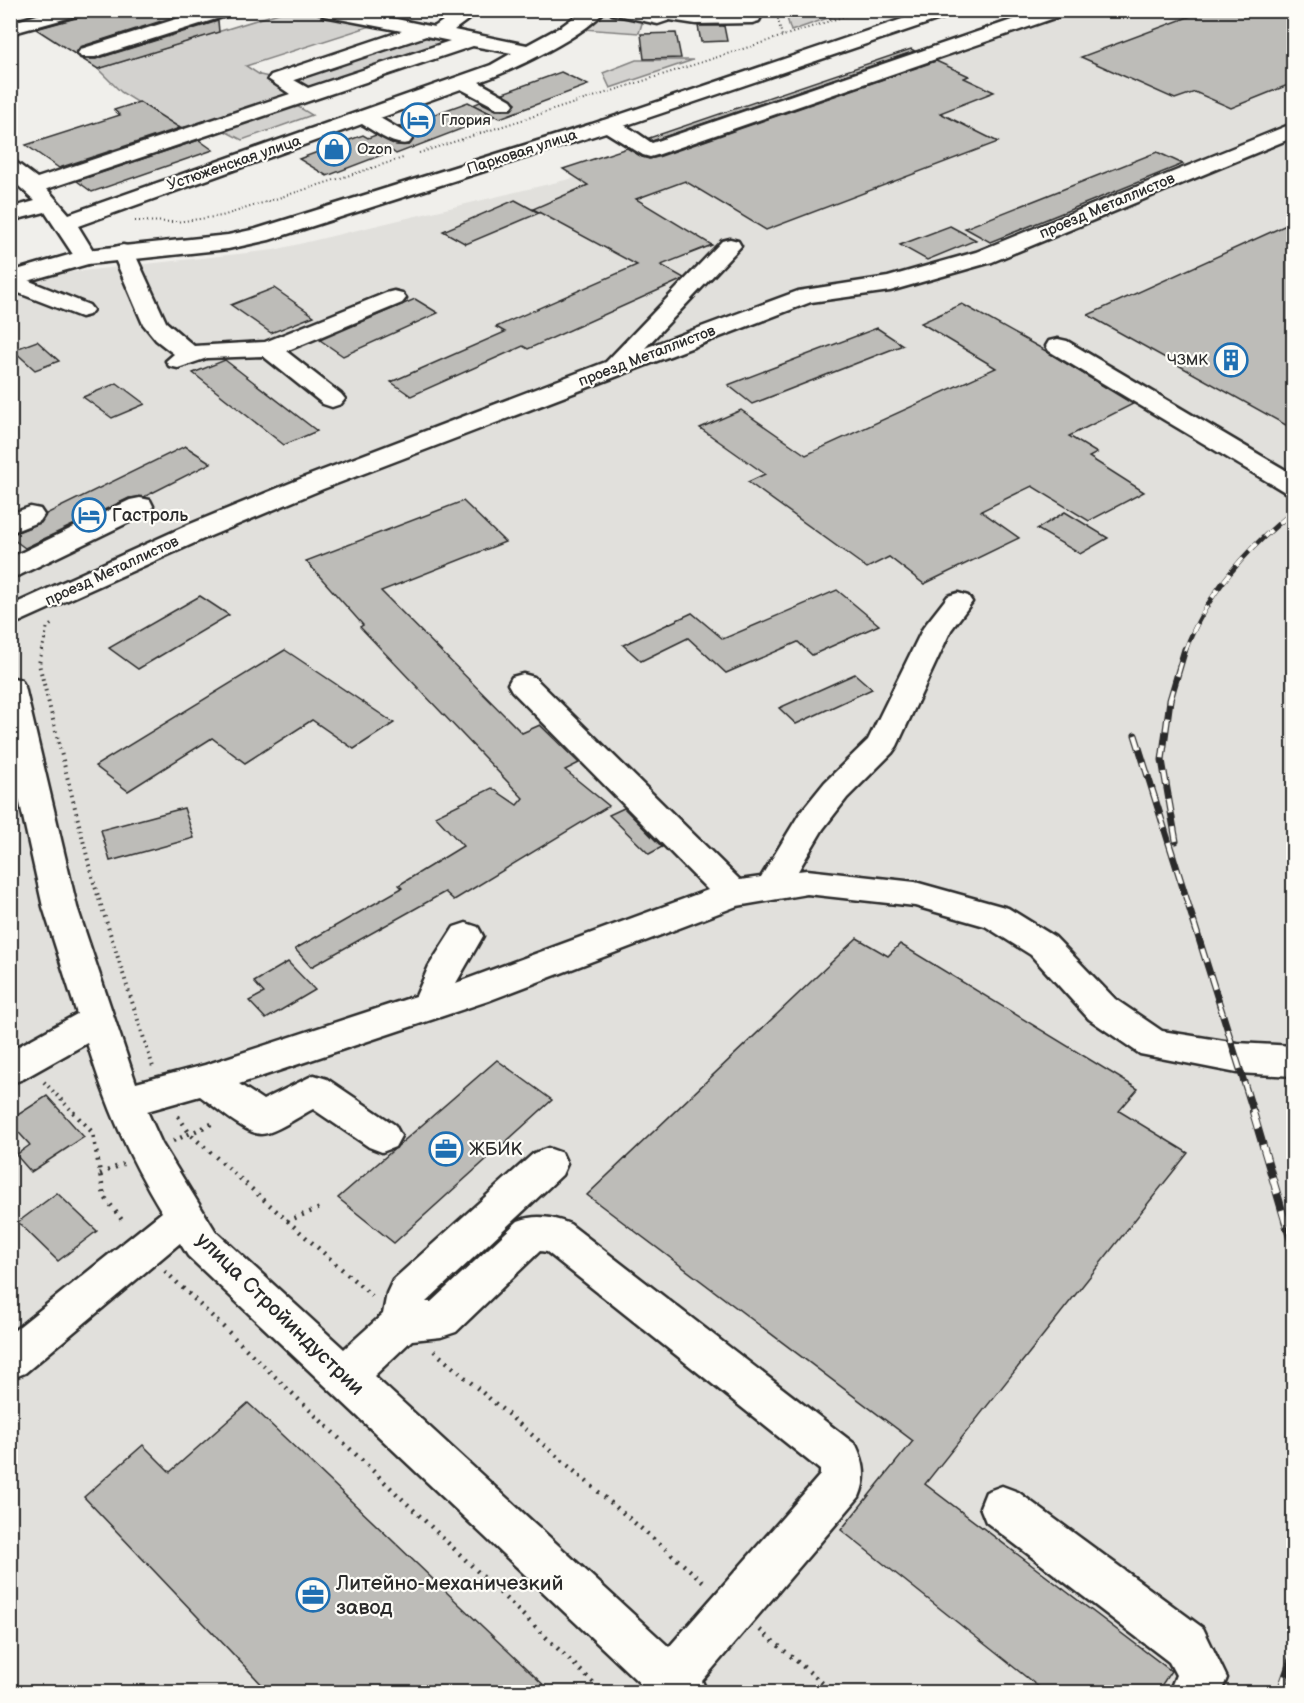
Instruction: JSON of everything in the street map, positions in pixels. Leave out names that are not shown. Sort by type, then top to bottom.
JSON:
[{"type":"street","points":[[10,29],[76,10]]},
{"type":"street","points":[[88,53],[226,10]]},
{"type":"street","points":[[324,10],[369,15],[430,32],[533,52]]},
{"type":"street","points":[[307,96],[278,79],[430,32],[472,10]]},
{"type":"street","name":"Устюженская улица","points":[[64,234],[364,117],[498,69],[533,52],[596,10]]},
{"type":"street","points":[[618,10],[658,18],[680,13],[696,18],[752,17]]},
{"type":"street","points":[[723,66],[894,10]]},
{"type":"street","name":"Парковая улица","points":[[86,257],[228,242],[261,235],[608,125],[949,10]]},
{"type":"street","points":[[608,125],[650,151],[1060,10]]},
{"type":"street","points":[[20,178],[307,96],[471,40]]},
{"type":"street","points":[[463,82],[504,104]]},
{"type":"street","points":[[364,117],[402,139]]},
{"type":"street","name":"проезд Металлистов","points":[[10,617],[198,531],[314,483],[613,368],[806,296],[890,284],[984,257],[1293,129]]},
{"type":"street","points":[[20,178],[49,204],[64,234],[86,257]]},
{"type":"street","points":[[10,214],[49,204]]},
{"type":"street","points":[[64,234],[199,230],[233,224],[292,205]]},
{"type":"street","points":[[613,368],[730,246]]},
{"type":"street","points":[[123,252],[155,324],[185,358],[203,351],[269,349],[394,297]]},
{"type":"street","points":[[81,310],[19,285],[13,267],[86,257]]},
{"type":"street","points":[[1058,346],[1293,486]]},
{"type":"street","points":[[269,349],[332,399]]},
{"type":"street","points":[[10,569],[140,506]]},
{"type":"street","points":[[772,887],[817,813],[836,790],[881,746],[938,628],[958,602]]},
{"type":"street","points":[[523,684],[733,894]]},
{"type":"street","name":"улица Стройиндустрии","points":[[10,687],[15,729],[17,782],[97,1020],[142,1097],[147,1153],[202,1244],[677,1687]]},
{"type":"street","points":[[142,1097],[205,1080],[475,991],[733,894],[807,882],[915,894],[996,917],[1043,946],[1102,1009],[1153,1044],[1237,1059],[1293,1061]]},
{"type":"street","points":[[431,1004],[441,976],[466,936]]},
{"type":"street","points":[[26,1074],[97,1020]]},
{"type":"street","points":[[205,1080],[261,1119],[314,1090],[382,1136]]},
{"type":"street","points":[[402,1323],[407,1293],[548,1164]]},
{"type":"street","points":[[10,1360],[185,1216]]},
{"type":"street","points":[[344,1376],[402,1323],[441,1319],[532,1233],[556,1236],[841,1460],[843,1482],[734,1608],[677,1687]]},
{"type":"street","points":[[1002,1507],[1186,1645],[1203,1678],[1193,1692]]},
{"type":"path","points":[[752,17],[855,10]]},
{"type":"path","points":[[777,15],[782,36],[864,10]]},
{"type":"path","points":[[56,620],[47,628],[39,664],[93,879],[142,1097],[190,1134],[402,1323],[833,1692]]},
{"type":"path","points":[[26,1074],[93,1133],[104,1196],[144,1250],[603,1692]]},
{"type":"path","points":[[287,1221],[320,1208]]},
{"type":"shaded area","points":[[281,11],[367,11],[366,18],[374,25],[246,66],[260,75],[278,79],[423,30],[471,40],[295,105],[312,115],[242,140],[215,126],[178,127],[121,92],[98,69]]},
{"type":"shaded area","points":[[605,11],[644,17],[639,33],[582,29]]},
{"type":"shaded area","points":[[1077,11],[1293,11],[1293,1692],[11,1692],[10,289],[54,274],[274,250],[624,166]]},
{"type":"shaded area","points":[[839,14],[791,31],[787,18]]},
{"type":"shaded area","points":[[636,60],[693,60],[610,88],[603,73]]},
{"type":"building","points":[[88,10],[196,10],[80,47],[76,53],[78,56],[36,29],[83,16]]},
{"type":"building","points":[[1207,10],[1293,10],[1293,83],[1231,108],[1195,92],[1175,99],[1081,57]]},
{"type":"building","points":[[218,21],[219,32],[98,69],[82,59],[96,59]]},
{"type":"building","points":[[698,26],[724,26],[727,41],[701,42]]},
{"type":"building","points":[[676,33],[681,58],[644,59],[641,34]]},
{"type":"building","points":[[911,49],[915,51],[652,141],[649,138]]},
{"type":"building","points":[[936,61],[969,76],[964,78],[994,92],[940,113],[998,142],[766,230],[685,181],[636,199],[712,245],[661,265],[684,278],[528,349],[523,346],[411,396],[391,382],[505,332],[496,327],[637,265],[533,209],[588,185],[563,169],[627,148],[642,157],[649,159],[658,157]]},
{"type":"building","points":[[561,72],[588,85],[500,118],[473,105],[480,102],[496,110],[511,110],[516,103],[503,93]]},
{"type":"building","points":[[139,102],[180,128],[59,168],[26,145],[120,115],[114,110]]},
{"type":"building","points":[[468,102],[495,116],[396,154],[392,151],[327,176],[299,159],[363,135],[368,138],[376,135],[396,145],[409,145],[414,138],[399,127]]},
{"type":"building","points":[[199,140],[213,150],[92,192],[77,181]]},
{"type":"building","points":[[1157,152],[1183,164],[990,242],[965,228]]},
{"type":"building","points":[[515,200],[539,213],[466,244],[443,231]]},
{"type":"building","name":"ЧЗМК","points":[[1293,222],[1293,429],[1088,315]]},
{"type":"building","points":[[950,226],[976,240],[927,260],[900,245]]},
{"type":"building","points":[[274,288],[314,316],[271,333],[231,305]]},
{"type":"building","points":[[415,299],[438,313],[343,356],[320,340]]},
{"type":"building","points":[[962,304],[1046,351],[1133,404],[1069,436],[1097,453],[1089,457],[1144,492],[1089,521],[1032,486],[981,511],[1019,538],[924,584],[889,557],[867,568],[748,482],[765,474],[700,428],[741,410],[806,455],[996,368],[921,323]]},
{"type":"building","points":[[877,328],[903,345],[752,404],[728,385]]},
{"type":"building","points":[[37,341],[59,361],[35,370],[13,350]]},
{"type":"building","points":[[225,360],[317,431],[284,445],[193,373]]},
{"type":"building","points":[[117,383],[145,404],[112,418],[83,397]]},
{"type":"building","points":[[185,446],[211,463],[144,497],[129,498],[25,548],[10,537],[10,535],[41,523],[46,514]]},
{"type":"building","points":[[463,501],[505,542],[381,591],[522,733],[540,725],[579,763],[565,770],[609,806],[454,900],[445,892],[311,967],[295,949],[402,888],[399,885],[463,846],[435,816],[492,788],[517,805],[523,798],[360,627],[363,625],[306,561]]},
{"type":"building","points":[[1065,512],[1108,538],[1080,554],[1037,529]]},
{"type":"building","points":[[837,590],[879,625],[812,655],[798,642],[726,673],[688,638],[641,661],[623,645],[692,613],[723,639]]},
{"type":"building","points":[[200,596],[229,615],[138,669],[109,648]]},
{"type":"building","points":[[285,650],[394,723],[354,749],[312,720],[245,763],[212,738],[128,791],[95,766]]},
{"type":"building","points":[[855,674],[872,689],[796,724],[779,708]]},
{"type":"building","points":[[184,808],[194,838],[110,861],[101,830]]},
{"type":"building","points":[[624,808],[662,847],[649,854],[609,815]]},
{"type":"building","points":[[857,938],[888,956],[900,944],[1138,1089],[1119,1111],[1188,1153],[925,1484],[1171,1671],[1157,1692],[1045,1692],[841,1530],[913,1441],[587,1195]]},
{"type":"building","points":[[288,962],[315,990],[266,1019],[249,1001],[264,993],[254,982]]},
{"type":"building","name":"ЖБИК","points":[[497,1060],[552,1100],[394,1243],[338,1198]]},
{"type":"building","points":[[47,1096],[84,1137],[31,1172],[16,1155],[30,1145],[10,1123],[10,1120]]},
{"type":"building","points":[[57,1193],[97,1231],[58,1261],[18,1222]]},
{"type":"building","name":"Литейно-механичезкий завод","points":[[248,1403],[551,1692],[269,1692],[84,1497],[143,1445],[170,1472]]},
{"type":"railway","points":[[1185,651],[1216,591],[1244,557],[1294,511]]},
{"type":"railway","points":[[1176,841],[1162,760],[1170,700],[1185,649]]},
{"type":"railway","points":[[1135,735],[1254,1114]]},
{"type":"railway","points":[[1253,1112],[1294,1251]]},
{"type":"railway","points":[[1280,1692],[1294,1652]]},
{"type":"place","name":"Глория","points":[[418,120]]},
{"type":"place","name":"Ozon","points":[[334,149]]},
{"type":"place","name":"ЧЗМК","points":[[1231,360]]},
{"type":"place","name":"Гастроль","points":[[89,515]]},
{"type":"place","name":"ЖБИК","points":[[446,1149]]},
{"type":"place","name":"Литейно-механичезкий завод","points":[[313,1595]]}]
